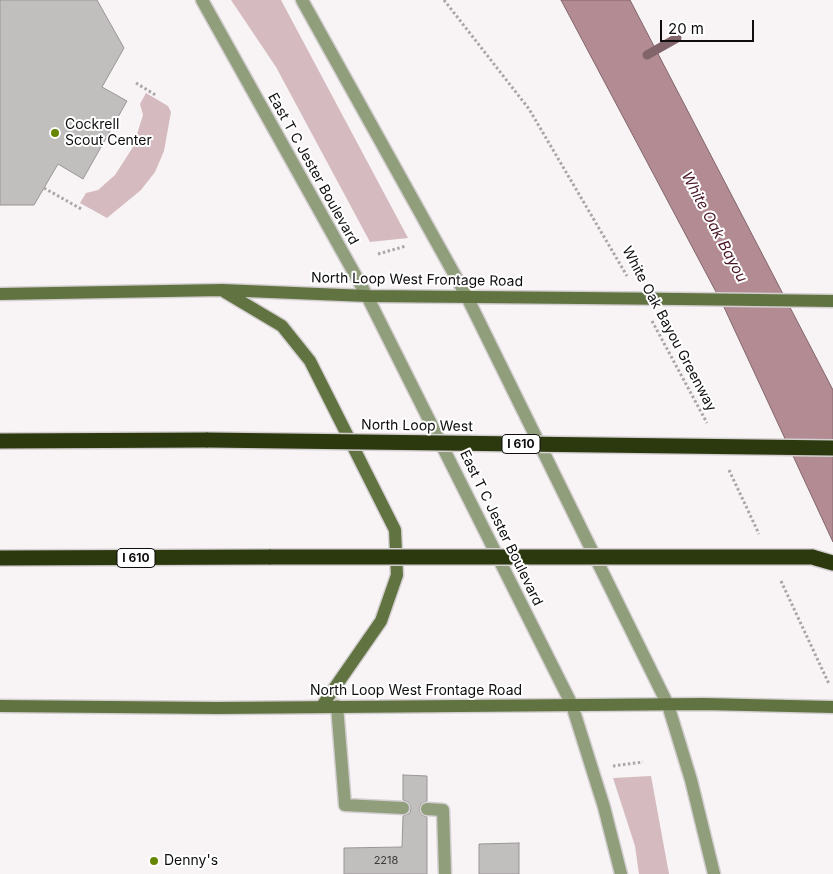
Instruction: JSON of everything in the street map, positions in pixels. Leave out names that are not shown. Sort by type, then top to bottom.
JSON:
[{"type":"highway","name":"North Loop West","points":[[0,441],[208,440],[833,448]]},
{"type":"highway","points":[[812,557],[833,563]]},
{"type":"highway","name":"I 610","points":[[0,558],[833,557]]},
{"type":"main road","name":"North Loop West Frontage Road","points":[[0,294],[222,290],[367,296],[833,301]]},
{"type":"main road","points":[[222,290],[282,326],[310,361],[394,530],[397,576],[381,620],[322,706]]},
{"type":"main road","name":"North Loop West Frontage Road","points":[[0,706],[217,708],[713,704],[833,707]]},
{"type":"street","name":"East T C Jester Boulevard","points":[[202,0],[367,296],[572,705],[604,807],[621,874]]},
{"type":"street","points":[[302,0],[467,297],[668,705],[691,780],[714,874]]},
{"type":"street","points":[[337,706],[345,804],[403,808]]},
{"type":"street","points":[[427,809],[443,810],[445,874]]},
{"type":"path","name":"White Oak Bayou Greenway","points":[[444,0],[529,109],[632,284]]},
{"type":"path","points":[[136,83],[158,96]]},
{"type":"path","points":[[44,188],[83,210]]},
{"type":"path","name":"North Loop West Frontage Road","points":[[378,254],[406,246]]},
{"type":"path","name":"White Oak Bayou Greenway","points":[[651,318],[694,395],[710,430]]},
{"type":"path","points":[[727,466],[760,536]]},
{"type":"path","points":[[780,580],[830,686]]},
{"type":"path","points":[[612,766],[643,762]]},
{"type":"shaded area","points":[[231,0],[281,0],[408,238],[370,242],[276,67]]},
{"type":"shaded area","points":[[146,93],[168,106],[171,112],[164,151],[155,172],[141,190],[107,218],[80,203],[86,193],[98,190],[115,175],[133,147],[143,115],[140,104]]},
{"type":"shaded area","points":[[651,776],[669,874],[639,874],[635,846],[613,778]]},
{"type":"water","name":"White Oak Bayou","points":[[561,0],[630,0],[833,390],[833,542],[723,305]]},
{"type":"building","name":"Cockrell Scout Center","points":[[0,0],[97,0],[124,48],[102,87],[127,101],[83,179],[58,164],[34,205],[0,205]]},
{"type":"building","points":[[403,775],[427,776],[427,801],[421,804],[419,809],[422,815],[427,817],[427,874],[344,874],[344,848],[402,847],[403,816],[410,813],[411,808],[408,802],[403,800]]},
{"type":"building","points":[[519,843],[519,874],[479,874],[479,844]]},
{"type":"waterway","points":[[647,55],[677,38]]},
{"type":"place","name":"Cockrell Scout Center","points":[[55,133]]},
{"type":"place","name":"Denny's","points":[[154,861]]}]
